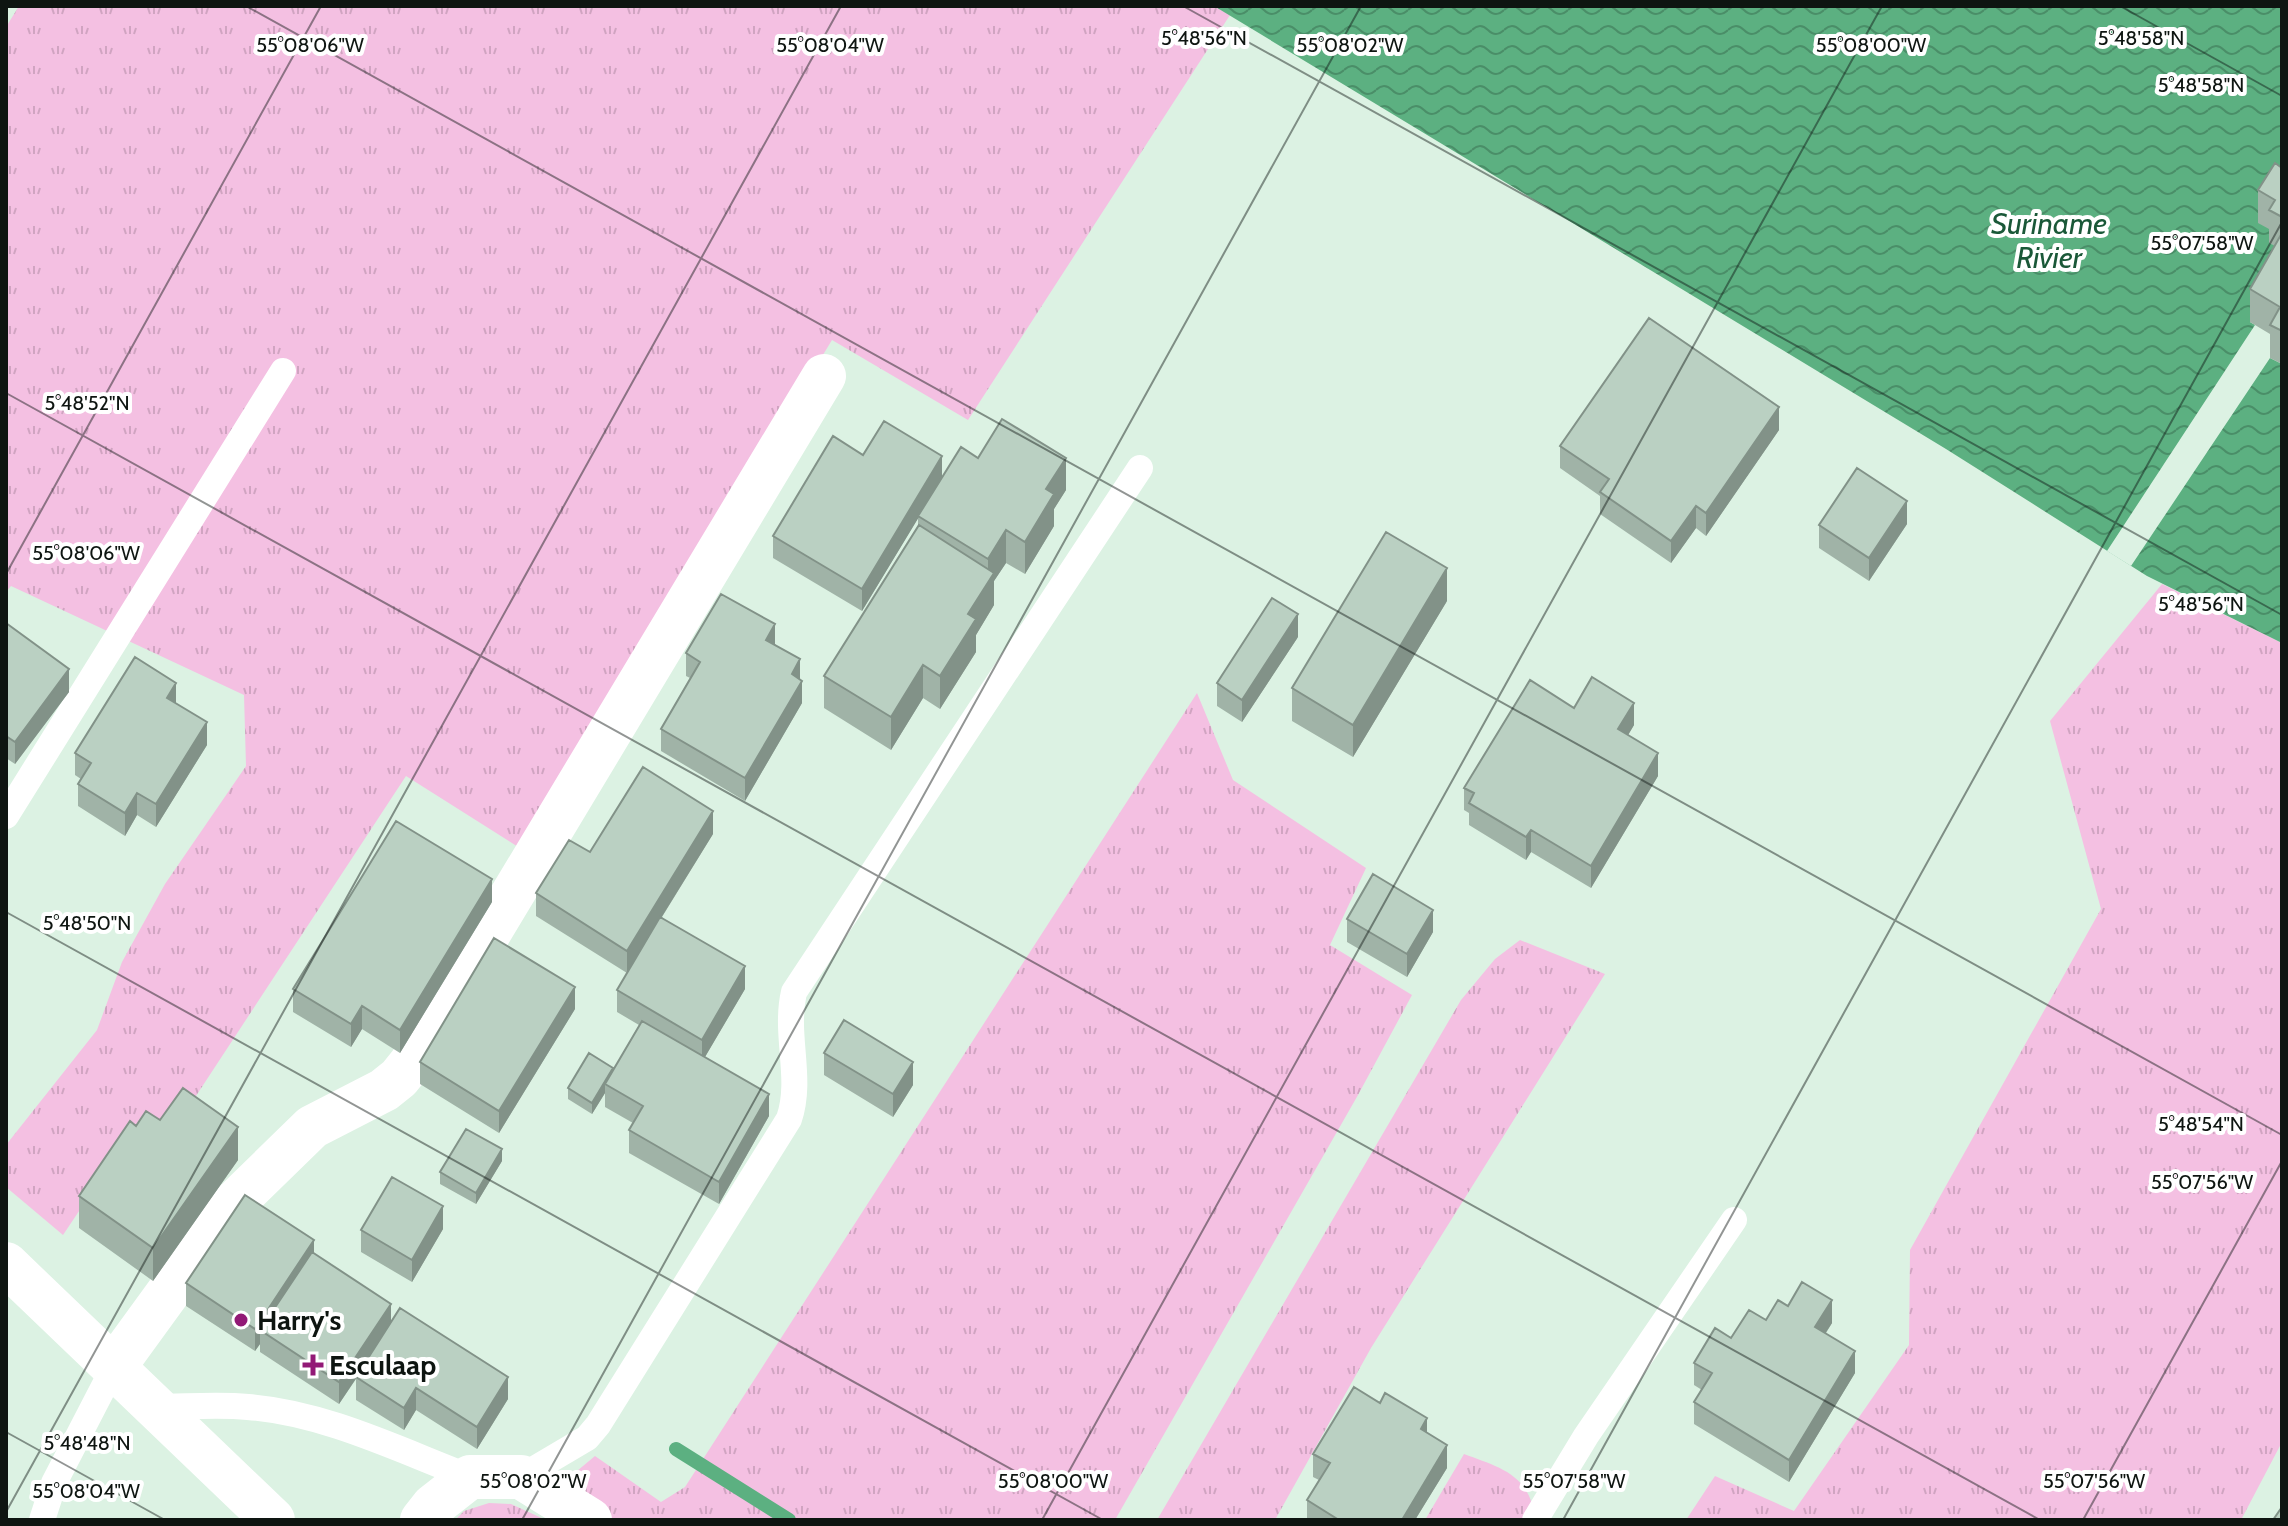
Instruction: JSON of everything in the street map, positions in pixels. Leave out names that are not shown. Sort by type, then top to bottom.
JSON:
[{"type":"street","points":[[114,1367],[231,1206],[312,1127],[384,1090],[411,1063],[824,376]]},
{"type":"street","points":[[6,1264],[273,1520]]},
{"type":"street","points":[[422,1520],[433,1506],[470,1477],[521,1477],[590,1520]]},
{"type":"lane","points":[[6,816],[283,371]]},
{"type":"lane","points":[[521,1477],[587,1438],[598,1425],[789,1119],[795,1102],[789,1022],[794,992],[1140,468]]},
{"type":"lane","points":[[1535,1520],[1586,1436],[1734,1220]]},
{"type":"lane","points":[[42,1520],[54,1483],[114,1367]]},
{"type":"lane","points":[[155,1407],[247,1407],[283,1412],[322,1421],[470,1477]]},
{"type":"green space","points":[[19,6],[1214,6],[1230,15],[968,420],[832,340],[523,850],[406,776],[192,1102],[124,1144],[63,1235],[6,1187],[6,1145],[97,1030],[122,962],[165,884],[246,766],[244,695],[11,586],[6,592],[6,27]]},
{"type":"green space","points":[[2162,584],[2282,643],[2282,1442],[2241,1520],[1686,1520],[1715,1476],[1794,1511],[1909,1345],[1910,1250],[2101,909],[2050,721]]},
{"type":"green space","points":[[1197,693],[1233,780],[1366,868],[1330,945],[1412,995],[1115,1520],[610,1520],[559,1486],[595,1456],[661,1502],[685,1487]]},
{"type":"green space","points":[[1520,940],[1605,974],[1371,1348],[1275,1520],[1157,1520],[1461,1000],[1495,959]]},
{"type":"green space","points":[[1464,1454],[1506,1471],[1522,1484],[1532,1504],[1523,1520],[1425,1520]]},
{"type":"green space","points":[[489,1503],[511,1504],[546,1520],[455,1520],[464,1511]]},
{"type":"water","name":"Suriname Rivier","points":[[1214,6],[2282,6],[2282,643],[2147,576],[1946,449]]},
{"type":"pier","points":[[2282,266],[2282,364],[2270,358],[2131,566],[2107,551],[2255,325],[2250,322]]},
{"type":"building","points":[[2275,163],[2282,168],[2282,217],[2269,210],[2275,200],[2258,190]]},
{"type":"building","points":[[2282,233],[2282,331],[2270,325],[2280,307],[2250,289]]},
{"type":"building","points":[[1649,318],[1779,407],[1706,513],[1696,506],[1671,541],[1600,492],[1609,479],[1560,446]]},
{"type":"building","points":[[1002,419],[1066,458],[1046,489],[1054,494],[1025,542],[1006,530],[988,559],[918,516],[961,447],[978,458]]},
{"type":"building","points":[[884,421],[942,456],[862,589],[773,536],[833,436],[863,455]]},
{"type":"building","points":[[1857,468],[1907,501],[1869,558],[1819,525]]},
{"type":"building","points":[[919,525],[994,573],[968,614],[976,619],[940,676],[923,665],[891,717],[824,676]]},
{"type":"building","points":[[1386,532],[1447,568],[1353,725],[1292,688]]},
{"type":"building","points":[[721,594],[775,624],[766,640],[800,659],[792,674],[802,681],[745,778],[661,729],[700,662],[686,653]]},
{"type":"building","points":[[1272,598],[1298,614],[1242,700],[1217,683]]},
{"type":"building","points":[[6,623],[69,669],[15,742],[6,736]]},
{"type":"building","points":[[135,657],[176,683],[167,698],[207,722],[156,804],[137,793],[125,813],[78,784],[91,763],[75,753]]},
{"type":"building","points":[[1592,677],[1634,703],[1618,729],[1658,753],[1591,866],[1531,830],[1526,837],[1469,803],[1474,793],[1464,788],[1530,680],[1574,708]]},
{"type":"building","points":[[643,767],[713,811],[627,951],[536,893],[569,840],[590,852]]},
{"type":"building","points":[[396,821],[492,879],[400,1030],[362,1006],[351,1024],[293,989]]},
{"type":"building","points":[[1373,874],[1433,910],[1407,954],[1347,919]]},
{"type":"building","points":[[660,917],[745,966],[702,1040],[617,990]]},
{"type":"building","points":[[494,938],[575,987],[499,1111],[420,1062]]},
{"type":"building","points":[[844,1020],[913,1062],[893,1094],[824,1053]]},
{"type":"building","points":[[642,1021],[769,1094],[719,1182],[629,1130],[643,1106],[605,1084]]},
{"type":"building","points":[[589,1053],[613,1068],[592,1103],[568,1088]]},
{"type":"building","points":[[183,1088],[238,1127],[153,1248],[79,1196],[130,1121],[136,1126],[146,1111],[160,1120]]},
{"type":"building","points":[[466,1129],[502,1149],[476,1193],[440,1172]]},
{"type":"building","points":[[392,1177],[443,1206],[412,1260],[361,1230]]},
{"type":"building","points":[[245,1195],[314,1240],[255,1329],[186,1283]]},
{"type":"building","points":[[312,1252],[391,1304],[339,1382],[260,1330]]},
{"type":"building","points":[[1802,1282],[1832,1300],[1815,1327],[1855,1351],[1789,1460],[1694,1402],[1712,1373],[1694,1363],[1715,1328],[1731,1338],[1749,1310],[1766,1320],[1778,1300],[1788,1306]]},
{"type":"building","points":[[400,1308],[508,1377],[477,1427],[416,1388],[404,1408],[356,1377]]},
{"type":"building","points":[[1354,1387],[1380,1403],[1385,1393],[1427,1418],[1421,1429],[1447,1445],[1402,1520],[1339,1520],[1307,1500],[1330,1463],[1313,1454]]},
{"type":"building","points":[[2282,1507],[2282,1520],[2273,1520]]},
{"type":"waterway","points":[[676,1449],[789,1520]]},
{"type":"place","name":"Harry's","points":[[241,1320]]},
{"type":"place","name":"Esculaap","points":[[313,1365]]}]
